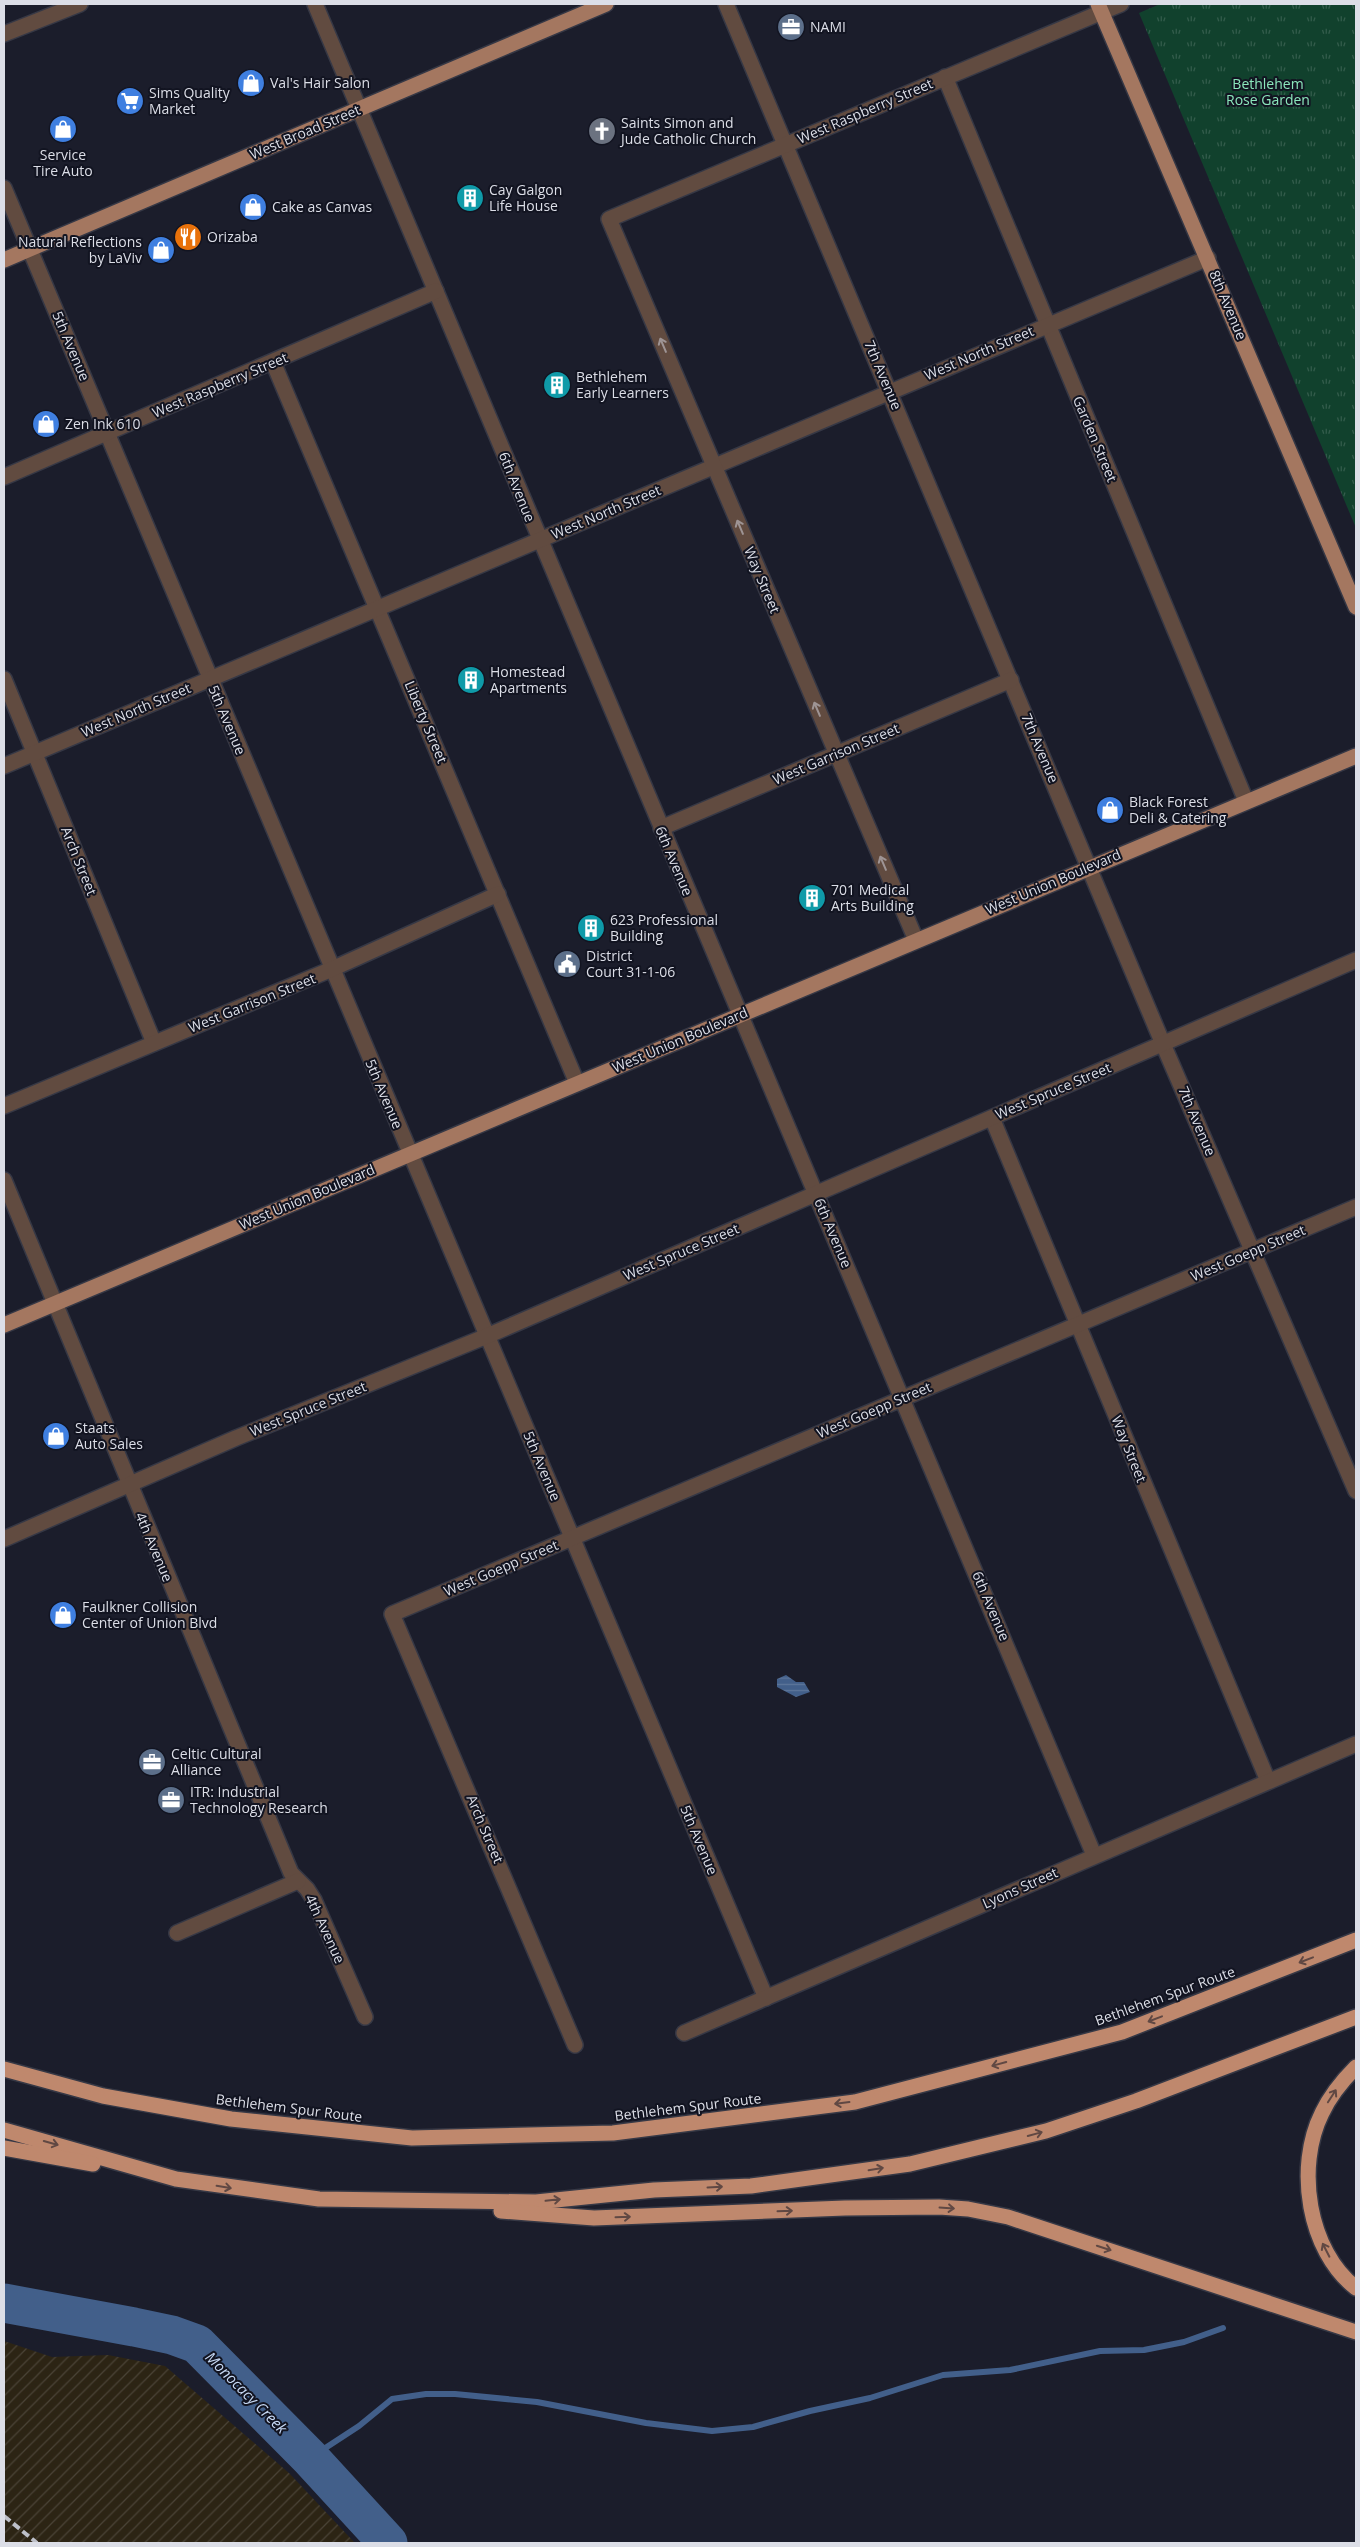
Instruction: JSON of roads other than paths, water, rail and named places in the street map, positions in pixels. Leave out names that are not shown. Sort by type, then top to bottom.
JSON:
[{"type":"highway","name":"Bethlehem Spur Route","points":[[4,2069],[103,2096],[231,2119],[326,2129],[412,2138],[613,2133],[855,2102],[1122,2032],[1356,1940]]},
{"type":"highway","points":[[382,2202],[536,2202],[654,2190],[751,2186],[910,2164],[1046,2131],[1136,2101],[1356,2017]]},
{"type":"highway","points":[[1356,2067],[1343,2081],[1321,2113],[1311,2148],[1307,2186],[1313,2222],[1328,2256],[1356,2288]]},
{"type":"highway","points":[[4,2130],[176,2179]]},
{"type":"highway","points":[[4,2148],[176,2179],[319,2199],[594,2218],[845,2208],[939,2207],[968,2209],[1008,2217],[1356,2332]]},
{"type":"main road","name":"West Broad Street","points":[[4,260],[606,4]]},
{"type":"main road","name":"8th Avenue","points":[[1099,8],[1208,258],[1356,607]]},
{"type":"main road","name":"West Union Boulevard","points":[[4,1325],[1356,756]]},
{"type":"street","points":[[4,34],[80,4]]},
{"type":"street","name":"6th Avenue","points":[[315,4],[660,828],[903,1398],[1094,1855]]},
{"type":"street","name":"7th Avenue","points":[[726,4],[1163,1044],[1356,1491]]},
{"type":"street","name":"West Raspberry Street","points":[[609,219],[945,77],[1099,8],[1121,4]]},
{"type":"street","name":"Garden Street","points":[[945,77],[1246,801]]},
{"type":"street","name":"5th Avenue","points":[[4,188],[209,679],[766,1998]]},
{"type":"street","name":"Way Street","points":[[609,219],[835,754],[916,940]]},
{"type":"street","name":"West North Street","points":[[4,766],[378,607],[715,467],[1047,324],[1208,258]]},
{"type":"street","name":"West Raspberry Street","points":[[4,477],[436,291]]},
{"type":"street","name":"Liberty Street","points":[[273,362],[378,607],[577,1083]]},
{"type":"street","name":"Arch Street","points":[[4,680],[154,1043]]},
{"type":"street","name":"West Garrison Street","points":[[660,828],[1011,680]]},
{"type":"street","name":"West Garrison Street","points":[[4,1106],[332,969],[498,894]]},
{"type":"street","name":"West Spruce Street","points":[[4,1539],[236,1438],[486,1336],[1356,960]]},
{"type":"street","name":"Way Street","points":[[992,1118],[1268,1780]]},
{"type":"street","name":"4th Avenue","points":[[4,1180],[129,1486],[291,1873],[307,1888],[314,1900],[365,2016]]},
{"type":"street","name":"West Goepp Street","points":[[392,1614],[1356,1207]]},
{"type":"street","name":"Arch Street","points":[[392,1614],[575,2045]]},
{"type":"street","name":"Lyons Street","points":[[684,2033],[1268,1780],[1356,1744]]},
{"type":"street","points":[[177,1933],[298,1881]]},
{"type":"water","points":[[786,1675],[796,1682],[804,1682],[810,1692],[796,1697],[777,1687],[777,1679]]},
{"type":"waterway","name":"Monocacy Creek","points":[[4,2303],[172,2335],[197,2344],[310,2458],[388,2543]]},
{"type":"waterway","points":[[310,2458],[359,2426],[392,2399],[426,2394],[455,2394],[537,2402],[646,2423],[712,2431],[753,2427],[810,2411],[870,2398],[943,2375],[1010,2370],[1100,2351],[1144,2350],[1184,2342],[1223,2328]]},
{"type":"railway","points":[[4,2516],[37,2543]]},
{"type":"place","name":"NAMI","points":[[791,27]]},
{"type":"place","name":"Val's Hair Salon","points":[[251,83]]},
{"type":"place","name":"Sims Quality Market","points":[[130,101]]},
{"type":"place","name":"Service Tire Auto","points":[[63,129]]},
{"type":"place","name":"Saints Simon and Jude Catholic Church","points":[[602,131]]},
{"type":"place","name":"Cay Galgon Life House","points":[[470,198]]},
{"type":"place","name":"Cake as Canvas","points":[[253,207]]},
{"type":"place","name":"Orizaba","points":[[188,237]]},
{"type":"place","name":"Natural Reflections by LaViv","points":[[161,250]]},
{"type":"place","name":"Bethlehem Early Learners","points":[[557,385]]},
{"type":"place","name":"Zen Ink 610","points":[[46,424]]},
{"type":"place","name":"Homestead Apartments","points":[[471,680]]},
{"type":"place","name":"Black Forest Deli & Catering","points":[[1110,810]]},
{"type":"place","name":"701 Medical Arts Building","points":[[812,898]]},
{"type":"place","name":"623 Professional Building","points":[[591,928]]},
{"type":"place","name":"District Court 31-1-06","points":[[567,964]]},
{"type":"place","name":"Staats Auto Sales","points":[[56,1436]]},
{"type":"place","name":"Faulkner Collision Center of Union Blvd","points":[[63,1615]]},
{"type":"place","name":"Celtic Cultural Alliance","points":[[152,1762]]},
{"type":"place","name":"ITR: Industrial Technology Research","points":[[171,1800]]},
{"type":"park label","name":"Bethlehem Rose Garden","points":[[1268,92]]}]
